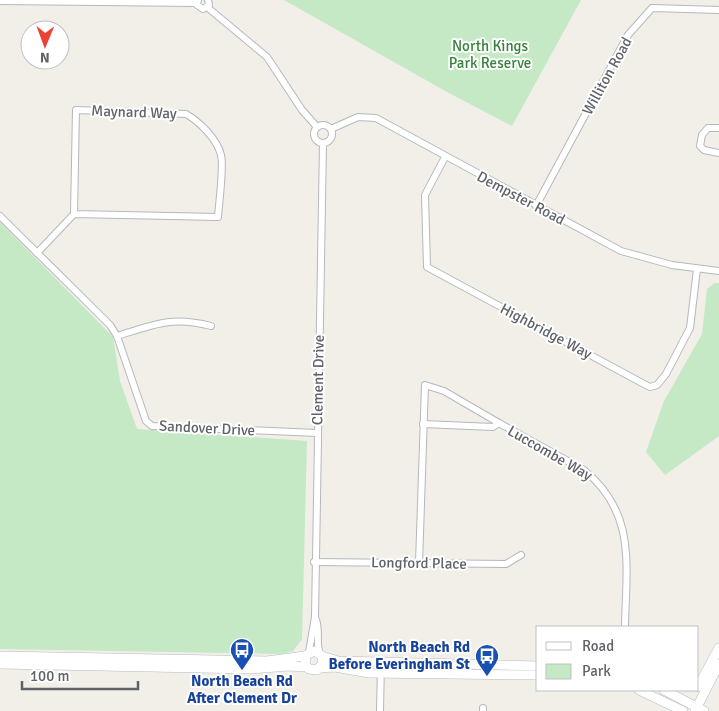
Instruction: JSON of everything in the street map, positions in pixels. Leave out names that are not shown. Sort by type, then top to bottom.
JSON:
[{"type":"main road","points":[[699,685],[719,648]]},
{"type":"main road","points":[[0,656],[267,660],[315,651],[338,661],[536,666]]},
{"type":"main road","points":[[307,654],[304,662],[307,667]]},
{"type":"main road","points":[[319,668],[322,663],[321,655]]},
{"type":"main road","points":[[0,664],[250,669],[288,666],[307,667],[311,670],[335,666],[352,671],[381,673],[536,675]]},
{"type":"main road","points":[[692,709],[719,664]]},
{"type":"main road","points":[[642,691],[692,709]]},
{"type":"main road","points":[[665,691],[692,709]]},
{"type":"main road","points":[[692,709],[696,691]]},
{"type":"street","points":[[0,0],[197,2]]},
{"type":"street","name":"Clement Drive","points":[[197,2],[201,9],[208,4],[267,57],[302,110],[317,127],[314,137],[323,143]]},
{"type":"street","name":"Williton Road","points":[[536,206],[628,36],[652,8],[719,10]]},
{"type":"street","name":"Maynard Way","points":[[76,110],[186,114],[197,120],[216,143],[221,156],[218,217],[74,214],[76,110]]},
{"type":"street","name":"Dempster Road","points":[[330,129],[358,117],[376,118],[621,252],[644,259],[697,269],[719,271]]},
{"type":"street","points":[[317,127],[323,125],[330,129]]},
{"type":"street","points":[[719,128],[708,128],[702,135],[700,146],[704,150],[719,153]]},
{"type":"street","name":"Clement Drive","points":[[323,143],[330,140],[330,129]]},
{"type":"street","name":"Clement Drive","points":[[307,654],[315,617],[314,562],[323,143]]},
{"type":"street","name":"Highbridge Way","points":[[445,157],[425,195],[426,267],[644,384],[657,385],[666,374],[690,328],[697,269]]},
{"type":"street","points":[[38,253],[74,214]]},
{"type":"street","name":"Sandover Drive","points":[[0,216],[110,325],[117,336],[146,421],[152,426],[317,433]]},
{"type":"street","points":[[117,336],[170,320],[191,321],[211,326]]},
{"type":"street","name":"Luccombe Way","points":[[419,563],[425,386],[444,391],[584,470],[596,479],[614,503],[619,513],[624,534],[627,556],[625,626]]},
{"type":"street","name":"Luccombe Way","points":[[423,424],[493,427],[499,423]]},
{"type":"street","name":"Longford Place","points":[[314,562],[506,564],[521,555]]},
{"type":"street","name":"Clement Drive","points":[[315,617],[318,623],[317,644],[321,655]]},
{"type":"street","points":[[380,711],[381,662]]},
{"type":"green space","name":"North Kings Park Reserve","points":[[284,0],[581,0],[512,126],[447,92]]},
{"type":"green space","points":[[0,222],[113,337],[120,381],[137,429],[307,441],[302,639],[293,651],[281,654],[0,649]]},
{"type":"green space","points":[[715,283],[719,283],[719,436],[665,475],[646,452],[664,401],[702,334],[707,289]]},
{"type":"place","name":"North Beach Rd After Clement Dr","points":[[242,671]]},
{"type":"place","name":"North Beach Rd Before Everingham St","points":[[487,677]]}]
